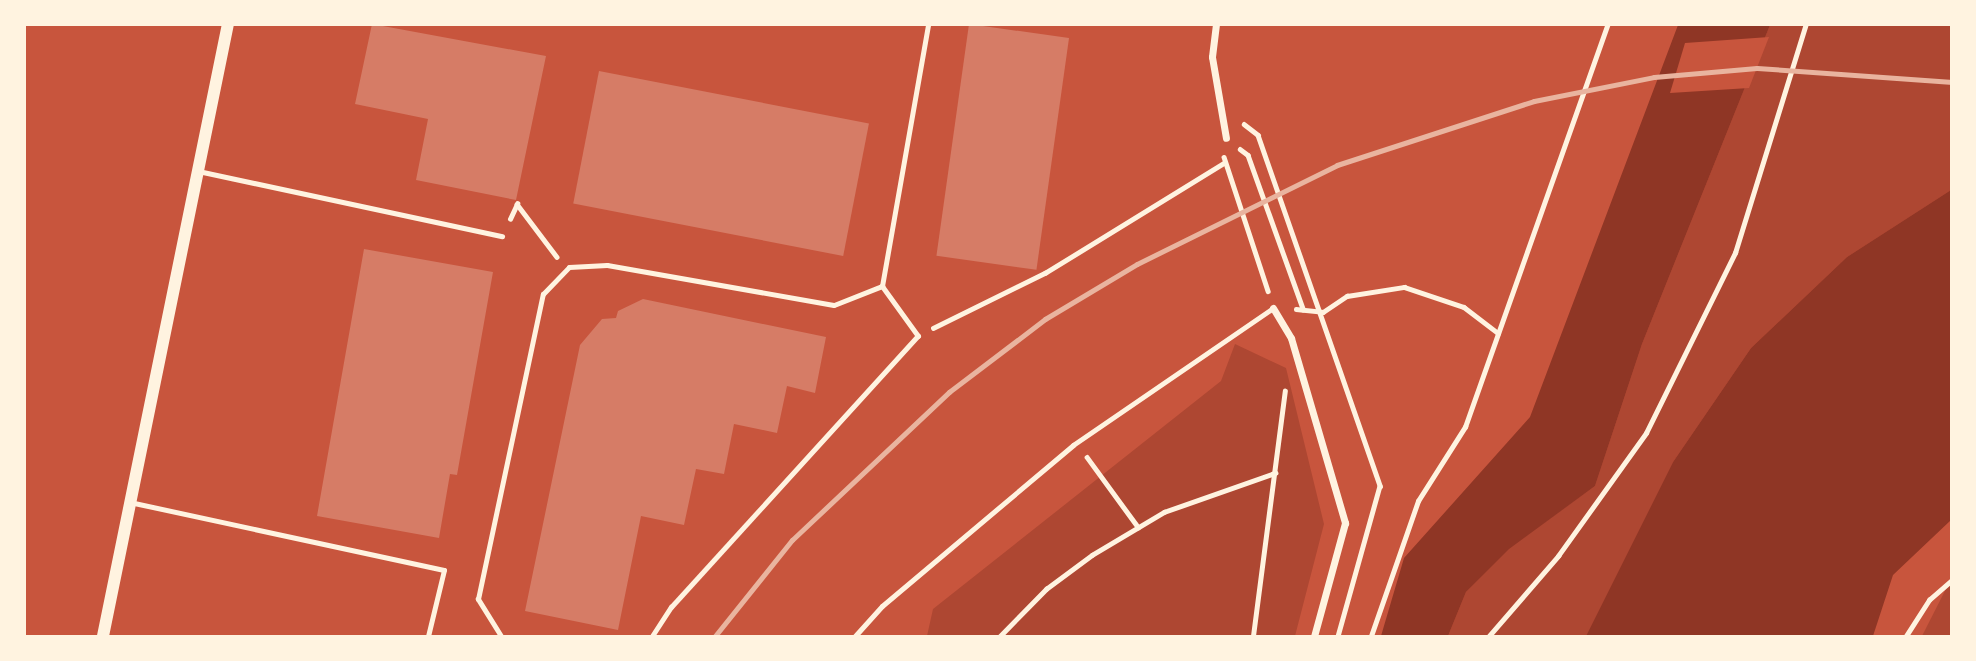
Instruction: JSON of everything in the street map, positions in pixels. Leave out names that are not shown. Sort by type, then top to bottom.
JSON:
[{"type":"street","points":[[103,636],[134,503],[228,24]]},
{"type":"street","points":[[1216,24],[1212,57],[1226,138]]},
{"type":"street","points":[[1273,308],[1291,338],[1345,523],[1314,636]]},
{"type":"lane","points":[[652,636],[671,607],[918,335],[881,286],[928,24]]},
{"type":"lane","points":[[198,171],[502,236]]},
{"type":"lane","points":[[498,636],[478,599],[543,294],[567,269],[607,265],[834,305],[881,286]]},
{"type":"lane","points":[[855,636],[882,606],[1076,443],[1273,308]]},
{"type":"lane","points":[[134,503],[444,570],[428,636]]},
{"type":"path","points":[[1371,636],[1418,501],[1465,427],[1608,24]]},
{"type":"path","points":[[1489,636],[1558,556],[1646,433],[1735,253],[1807,24]]},
{"type":"path","points":[[1220,104],[1258,135],[1323,312],[1380,486],[1338,636]]},
{"type":"path","points":[[1226,138],[1248,155],[1303,309],[1323,312],[1347,296],[1404,286],[1464,307],[1498,333]]},
{"type":"path","points":[[1226,138],[1224,163],[1273,308]]},
{"type":"path","points":[[918,335],[1045,273],[1224,163]]},
{"type":"path","points":[[502,236],[517,204],[567,269]]},
{"type":"path","points":[[1253,636],[1286,378]]},
{"type":"path","points":[[1076,443],[1138,527]]},
{"type":"path","points":[[1000,636],[1046,589],[1138,527],[1275,472]]},
{"type":"path","points":[[1906,636],[1929,600],[1951,580]]},
{"type":"shaded area","points":[[1678,25],[1770,25],[1642,344],[1595,486],[1509,549],[1466,592],[1448,636],[1381,636],[1404,558],[1530,417]]},
{"type":"shaded area","points":[[1770,25],[1951,25],[1951,190],[1847,257],[1751,348],[1673,462],[1586,636],[1448,636],[1466,592],[1509,548],[1595,486],[1642,344]]},
{"type":"shaded area","points":[[1951,190],[1951,520],[1893,575],[1873,636],[1586,636],[1673,462],[1751,348],[1847,257]]},
{"type":"shaded area","points":[[1235,344],[1286,368],[1324,524],[1295,636],[927,636],[933,609],[1221,381]]},
{"type":"shaded area","points":[[1951,579],[1951,636],[1922,636]]},
{"type":"pier","points":[[1769,37],[1749,88],[1670,93],[1685,43]]},
{"type":"building","points":[[372,24],[546,56],[516,200],[416,180],[428,119],[355,104]]},
{"type":"building","points":[[969,24],[1069,38],[1036,270],[936,256]]},
{"type":"building","points":[[599,71],[869,123],[843,256],[573,204]]},
{"type":"building","points":[[364,249],[493,272],[457,475],[450,474],[439,538],[317,516]]},
{"type":"building","points":[[643,299],[826,337],[815,393],[787,386],[777,433],[734,424],[724,474],[696,469],[684,525],[641,516],[618,630],[525,611],[580,345],[602,319],[616,318],[618,311]]},
{"type":"railway","points":[[715,636],[792,540],[949,392],[1045,319],[1137,264],[1337,165],[1534,101],[1654,77],[1757,68],[1952,82]]}]
